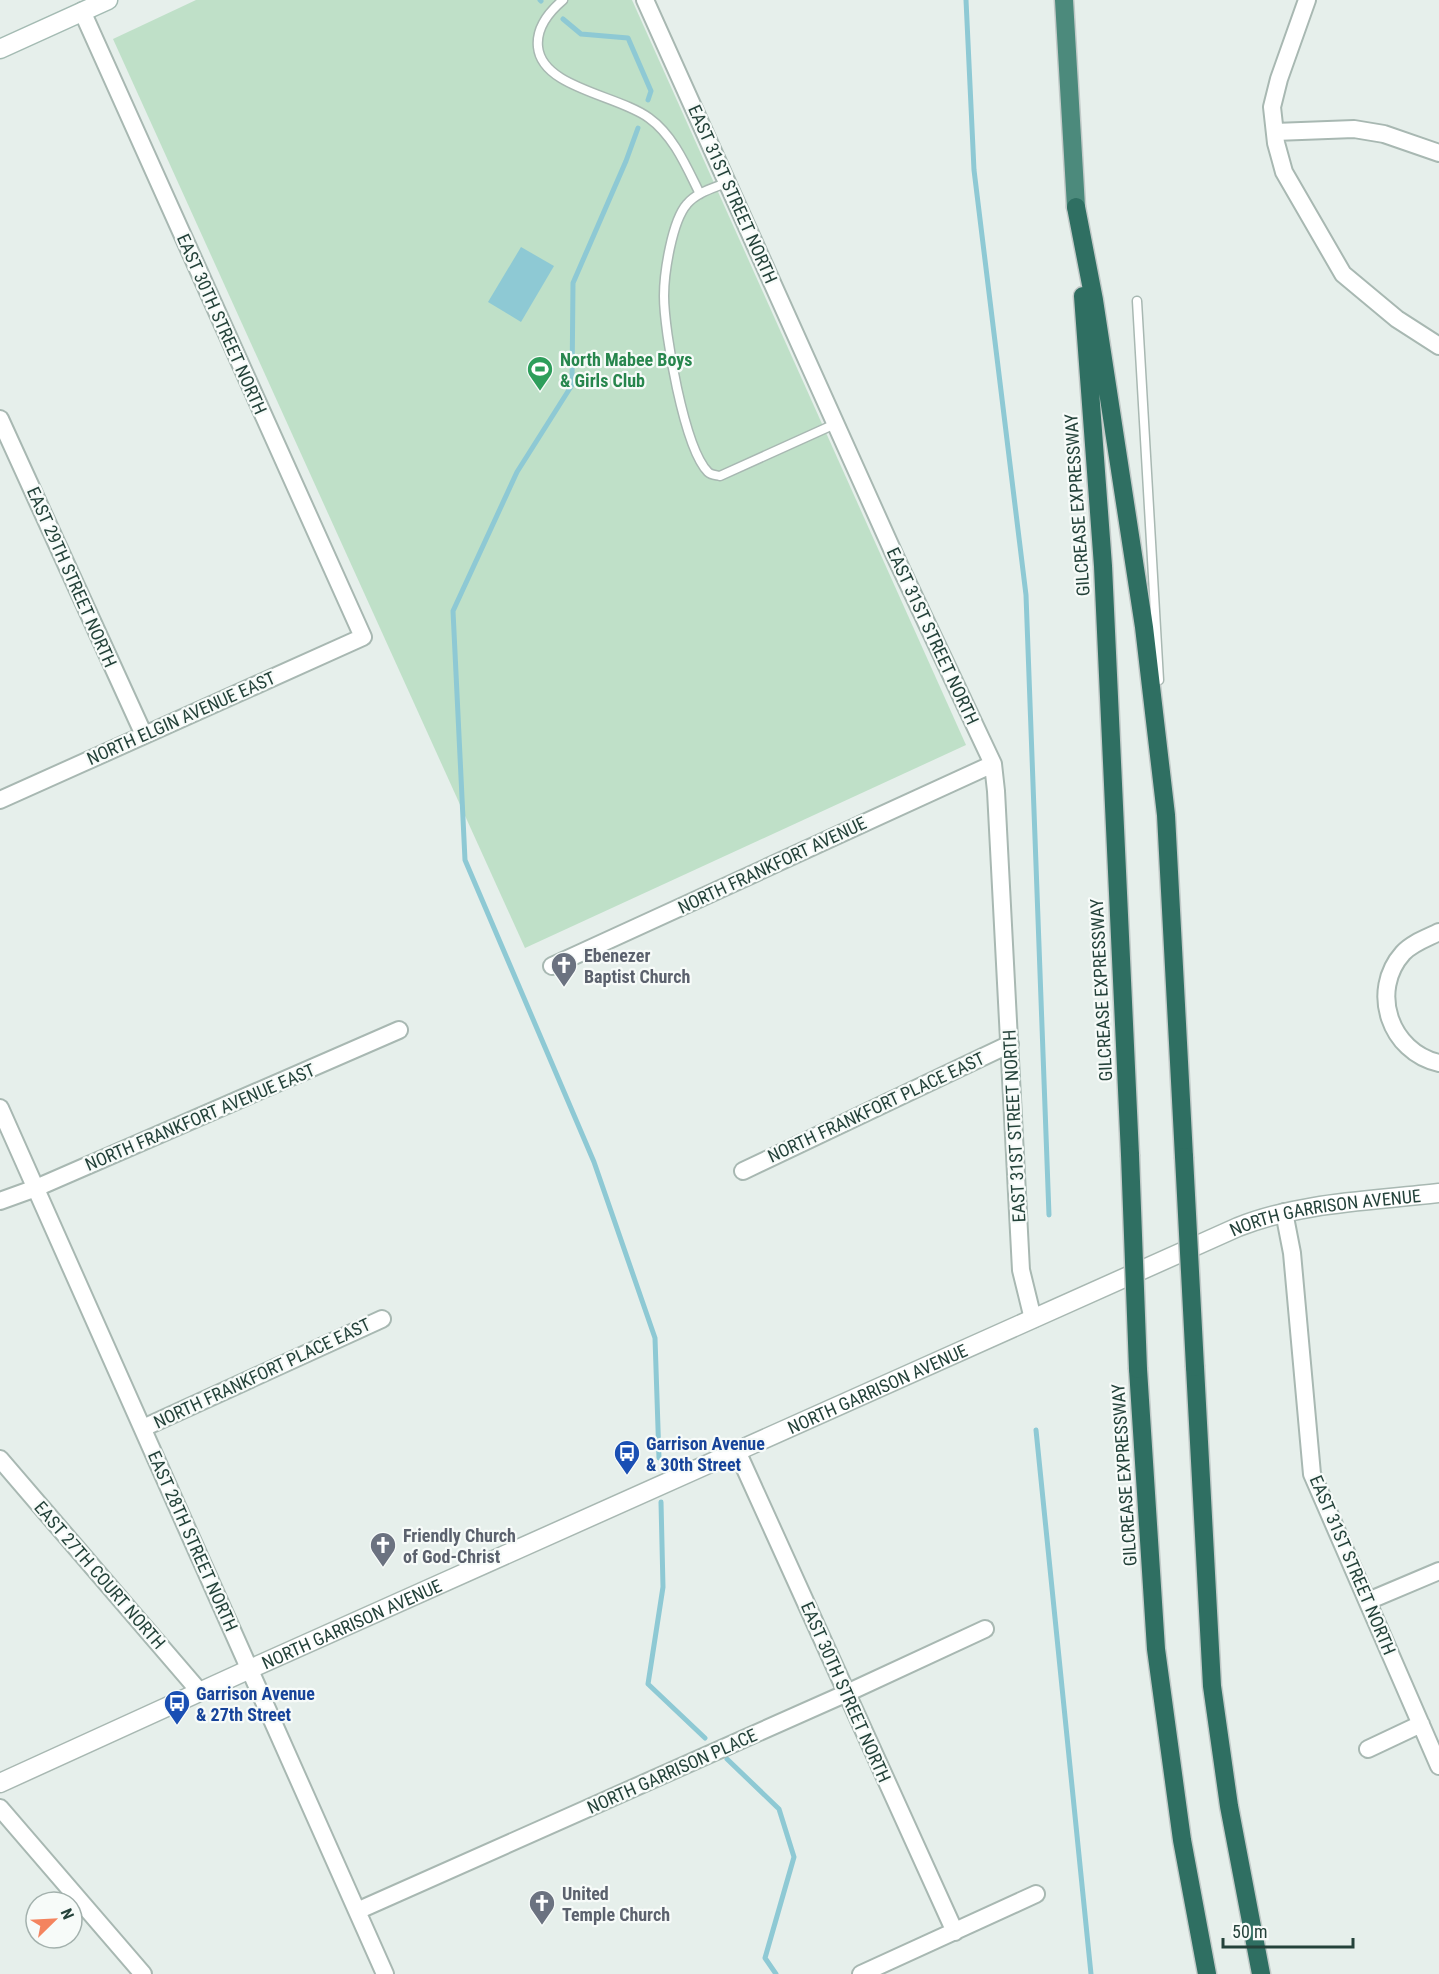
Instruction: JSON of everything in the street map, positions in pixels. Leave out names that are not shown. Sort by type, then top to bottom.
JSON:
[{"type":"highway","name":"GILCREASE EXPRESSWAY","points":[[1064,0],[1076,207],[1103,566],[1138,1369],[1156,1649],[1182,1840],[1207,1974]]},
{"type":"highway","points":[[1076,207],[1095,300],[1144,627],[1166,815],[1212,1686],[1229,1806],[1261,1974]]},
{"type":"street","points":[[0,49],[108,0]]},
{"type":"street","name":"EAST 31ST STREET NORTH","points":[[645,0],[835,424],[993,764],[1021,1270],[1033,1319]]},
{"type":"street","points":[[1307,0],[1279,79],[1272,107],[1276,143],[1284,172],[1343,274],[1397,319],[1439,346]]},
{"type":"street","name":"EAST 30TH STREET NORTH","points":[[82,11],[363,637]]},
{"type":"street","points":[[1275,132],[1354,129],[1384,134],[1439,153]]},
{"type":"street","name":"EAST 29TH STREET NORTH","points":[[0,418],[144,735]]},
{"type":"street","name":"NORTH ELGIN AVENUE EAST","points":[[0,800],[363,637]]},
{"type":"street","name":"NORTH FRANKFORT AVENUE","points":[[552,966],[993,764]]},
{"type":"street","points":[[1439,932],[1417,942],[1403,953],[1387,982],[1386,994],[1391,1021],[1397,1034],[1408,1048],[1422,1058],[1439,1063]]},
{"type":"street","name":"NORTH FRANKFORT AVENUE EAST","points":[[0,1201],[36,1188],[399,1030]]},
{"type":"street","name":"NORTH FRANKFORT PLACE EAST","points":[[743,1171],[1010,1044]]},
{"type":"street","name":"EAST 28TH STREET NORTH","points":[[0,1108],[385,1974]]},
{"type":"street","name":"NORTH GARRISON AVENUE","points":[[0,1783],[1238,1227],[1284,1212],[1439,1193]]},
{"type":"street","name":"EAST 31ST STREET NORTH","points":[[1284,1212],[1292,1253],[1312,1474],[1439,1766]]},
{"type":"street","name":"NORTH FRANKFORT PLACE EAST","points":[[143,1428],[382,1319]]},
{"type":"street","name":"EAST 30TH STREET NORTH","points":[[737,1451],[955,1932]]},
{"type":"street","name":"EAST 27TH COURT NORTH","points":[[0,1459],[200,1692]]},
{"type":"street","points":[[1368,1601],[1439,1571]]},
{"type":"street","name":"NORTH GARRISON PLACE","points":[[357,1911],[847,1693],[985,1629]]},
{"type":"street","points":[[1368,1749],[1421,1724]]},
{"type":"street","points":[[0,1808],[143,1974]]},
{"type":"street","points":[[861,1974],[1036,1894]]},
{"type":"lane","points":[[563,0],[553,9],[541,26],[537,40],[542,63],[562,81],[622,102],[649,118],[663,130],[677,149],[700,194]]},
{"type":"lane","points":[[728,182],[700,194],[688,203],[679,220],[668,252],[664,296],[668,339],[681,406],[703,465],[710,474],[720,476],[835,424]]},
{"type":"lane","points":[[1137,301],[1166,815]]},
{"type":"green space","name":"North Mabee Boys & Girls Club","points":[[196,0],[632,0],[966,745],[525,948],[113,39]]},
{"type":"water","points":[[521,247],[554,266],[521,322],[488,302]]},
{"type":"waterway","points":[[966,0],[974,170],[1026,595],[1049,1215]]},
{"type":"waterway","points":[[563,19],[581,34],[628,38],[651,91],[648,100]]},
{"type":"waterway","points":[[638,128],[573,283],[572,385],[517,472],[453,611],[465,860],[594,1162],[655,1338],[659,1458]]},
{"type":"waterway","points":[[1036,1430],[1091,1974]]},
{"type":"waterway","points":[[661,1502],[663,1587],[648,1684],[705,1738]]},
{"type":"waterway","points":[[727,1759],[779,1809],[794,1857],[765,1958],[776,1974]]},
{"type":"place","name":"North Mabee Boys & Girls Club","points":[[540,392]]},
{"type":"place","name":"Ebenezer Baptist Church","points":[[564,988]]},
{"type":"place","name":"Garrison Avenue & 30th Street","points":[[627,1476]]},
{"type":"place","name":"Friendly Church of God-Christ","points":[[383,1568]]},
{"type":"place","name":"Garrison Avenue & 27th Street","points":[[177,1726]]},
{"type":"place","name":"United Temple Church","points":[[542,1926]]}]
